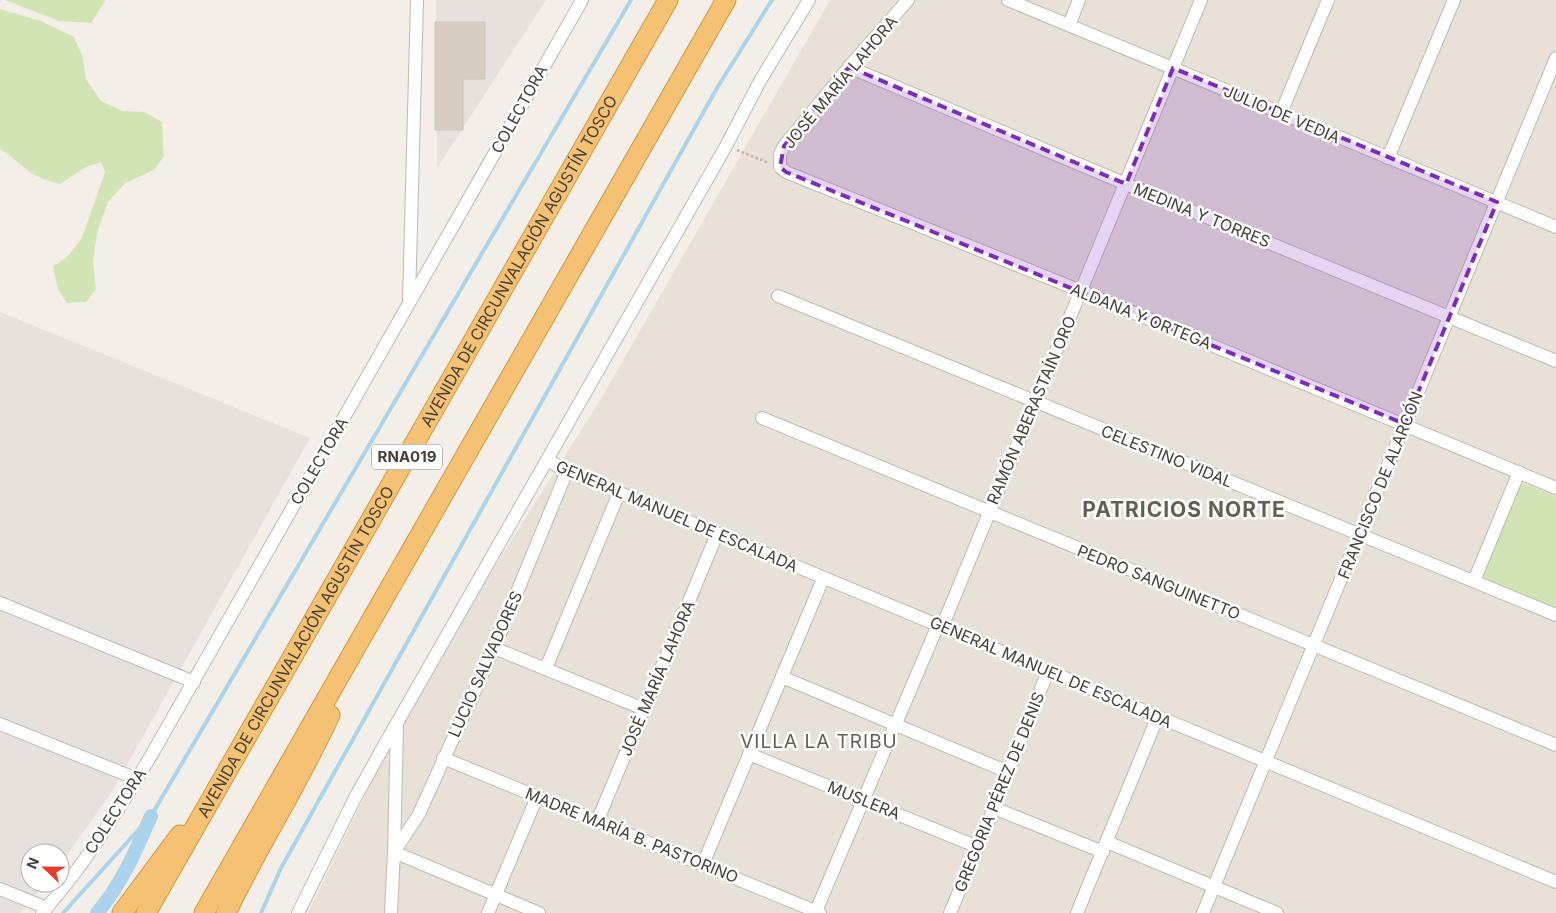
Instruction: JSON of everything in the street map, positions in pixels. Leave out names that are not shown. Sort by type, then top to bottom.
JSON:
[{"type":"highway","name":"AVENIDA DE CIRCUNVALACIÓN AGUSTÍN TOSCO","points":[[146,913],[668,0]]},
{"type":"highway","name":"RNA019","points":[[204,913],[726,0]]},
{"type":"highway","points":[[226,913],[253,858],[319,740],[375,615]]},
{"type":"highway","points":[[122,913],[162,856],[218,787]]},
{"type":"street","points":[[409,302],[417,0]]},
{"type":"street","name":"COLECTORA","points":[[44,910],[87,855],[137,779],[582,0]]},
{"type":"street","points":[[298,913],[356,798],[397,723],[726,146],[760,81],[809,0]]},
{"type":"street","name":"JOSÉ MARÍA LAHORA","points":[[780,167],[780,154],[784,146],[849,67],[908,0]]},
{"type":"street","name":"JULIO DE VEDIA","points":[[1008,0],[1556,227]]},
{"type":"street","points":[[1069,25],[1079,0]]},
{"type":"street","name":"RAMÓN ABERASTAÍN ORO","points":[[814,912],[989,512],[1201,0]]},
{"type":"street","points":[[1281,113],[1328,0]]},
{"type":"street","points":[[1388,158],[1454,0]]},
{"type":"street","name":"FRANCISCO DE ALARCÓN","points":[[1203,913],[1556,58]]},
{"type":"street","name":"MEDINA Y TORRES","points":[[849,67],[1126,184],[1556,360]]},
{"type":"street","name":"ALDANA Y ORTEGA","points":[[780,167],[786,172],[1081,291],[1556,488]]},
{"type":"street","name":"CELESTINO VIDAL","points":[[778,296],[1556,615]]},
{"type":"street","name":"PEDRO SANGUINETTO","points":[[762,418],[1556,746]]},
{"type":"street","name":"GENERAL MANUEL DE ESCALADA","points":[[547,460],[567,471],[823,579],[1556,882]]},
{"type":"street","name":"LUCIO SALVADORES","points":[[394,852],[419,814],[494,648],[567,471]]},
{"type":"street","points":[[1474,582],[1519,472]]},
{"type":"street","points":[[546,668],[619,493]]},
{"type":"street","name":"JOSÉ MARÍA LAHORA","points":[[597,822],[717,534]]},
{"type":"street","points":[[703,864],[823,579]]},
{"type":"street","points":[[0,603],[194,682]]},
{"type":"street","points":[[494,648],[644,709]]},
{"type":"street","name":"GREGORIA PÉREZ DE DENIS","points":[[950,913],[1048,671]]},
{"type":"street","points":[[782,676],[1008,772]]},
{"type":"street","points":[[1077,913],[1158,716]]},
{"type":"street","points":[[391,913],[397,723]]},
{"type":"street","points":[[0,724],[137,779]]},
{"type":"street","name":"MUSLERA","points":[[750,754],[978,847]]},
{"type":"street","name":"MADRE MARÍA B. PASTORINO","points":[[443,758],[703,864],[814,912]]},
{"type":"street","points":[[488,913],[537,797]]},
{"type":"street","points":[[994,808],[1214,887],[1276,913]]},
{"type":"street","points":[[394,852],[539,913]]},
{"type":"street","points":[[0,889],[44,910]]},
{"type":"path","points":[[726,146],[780,167]]},
{"type":"highlighted area","points":[[849,67],[1126,184],[1173,68],[1497,202],[1405,424],[786,172],[780,167],[784,146]]},
{"type":"shaded area","points":[[436,0],[546,0],[437,168]]},
{"type":"shaded area","points":[[830,0],[1556,0],[1556,913],[308,913],[416,691],[599,402]]},
{"type":"shaded area","points":[[0,312],[310,438],[113,790],[70,851],[70,843],[20,843],[20,893],[37,893],[20,913],[0,913]]},
{"type":"green space","points":[[5,0],[106,0],[91,23],[59,21]]},
{"type":"green space","points":[[0,9],[41,21],[74,37],[83,58],[86,79],[101,101],[123,111],[144,112],[162,122],[164,156],[154,170],[125,183],[108,202],[97,233],[93,261],[96,289],[86,302],[67,303],[58,289],[53,267],[69,255],[82,238],[105,172],[101,162],[86,167],[60,184],[33,174],[0,149]]},
{"type":"green space","points":[[1518,482],[1556,497],[1556,608],[1480,577]]},
{"type":"building","points":[[435,22],[485,22],[485,79],[463,79],[463,130],[435,130]]},
{"type":"waterway","points":[[63,913],[151,816],[631,0]]},
{"type":"waterway","points":[[261,913],[281,868],[717,88],[772,0]]},
{"type":"waterway","points":[[97,913],[121,879],[151,816]]},
{"type":"district","name":"PATRICIOS NORTE","points":[[1184,510]]},
{"type":"district","name":"VILLA LA TRIBU","points":[[819,741]]}]
